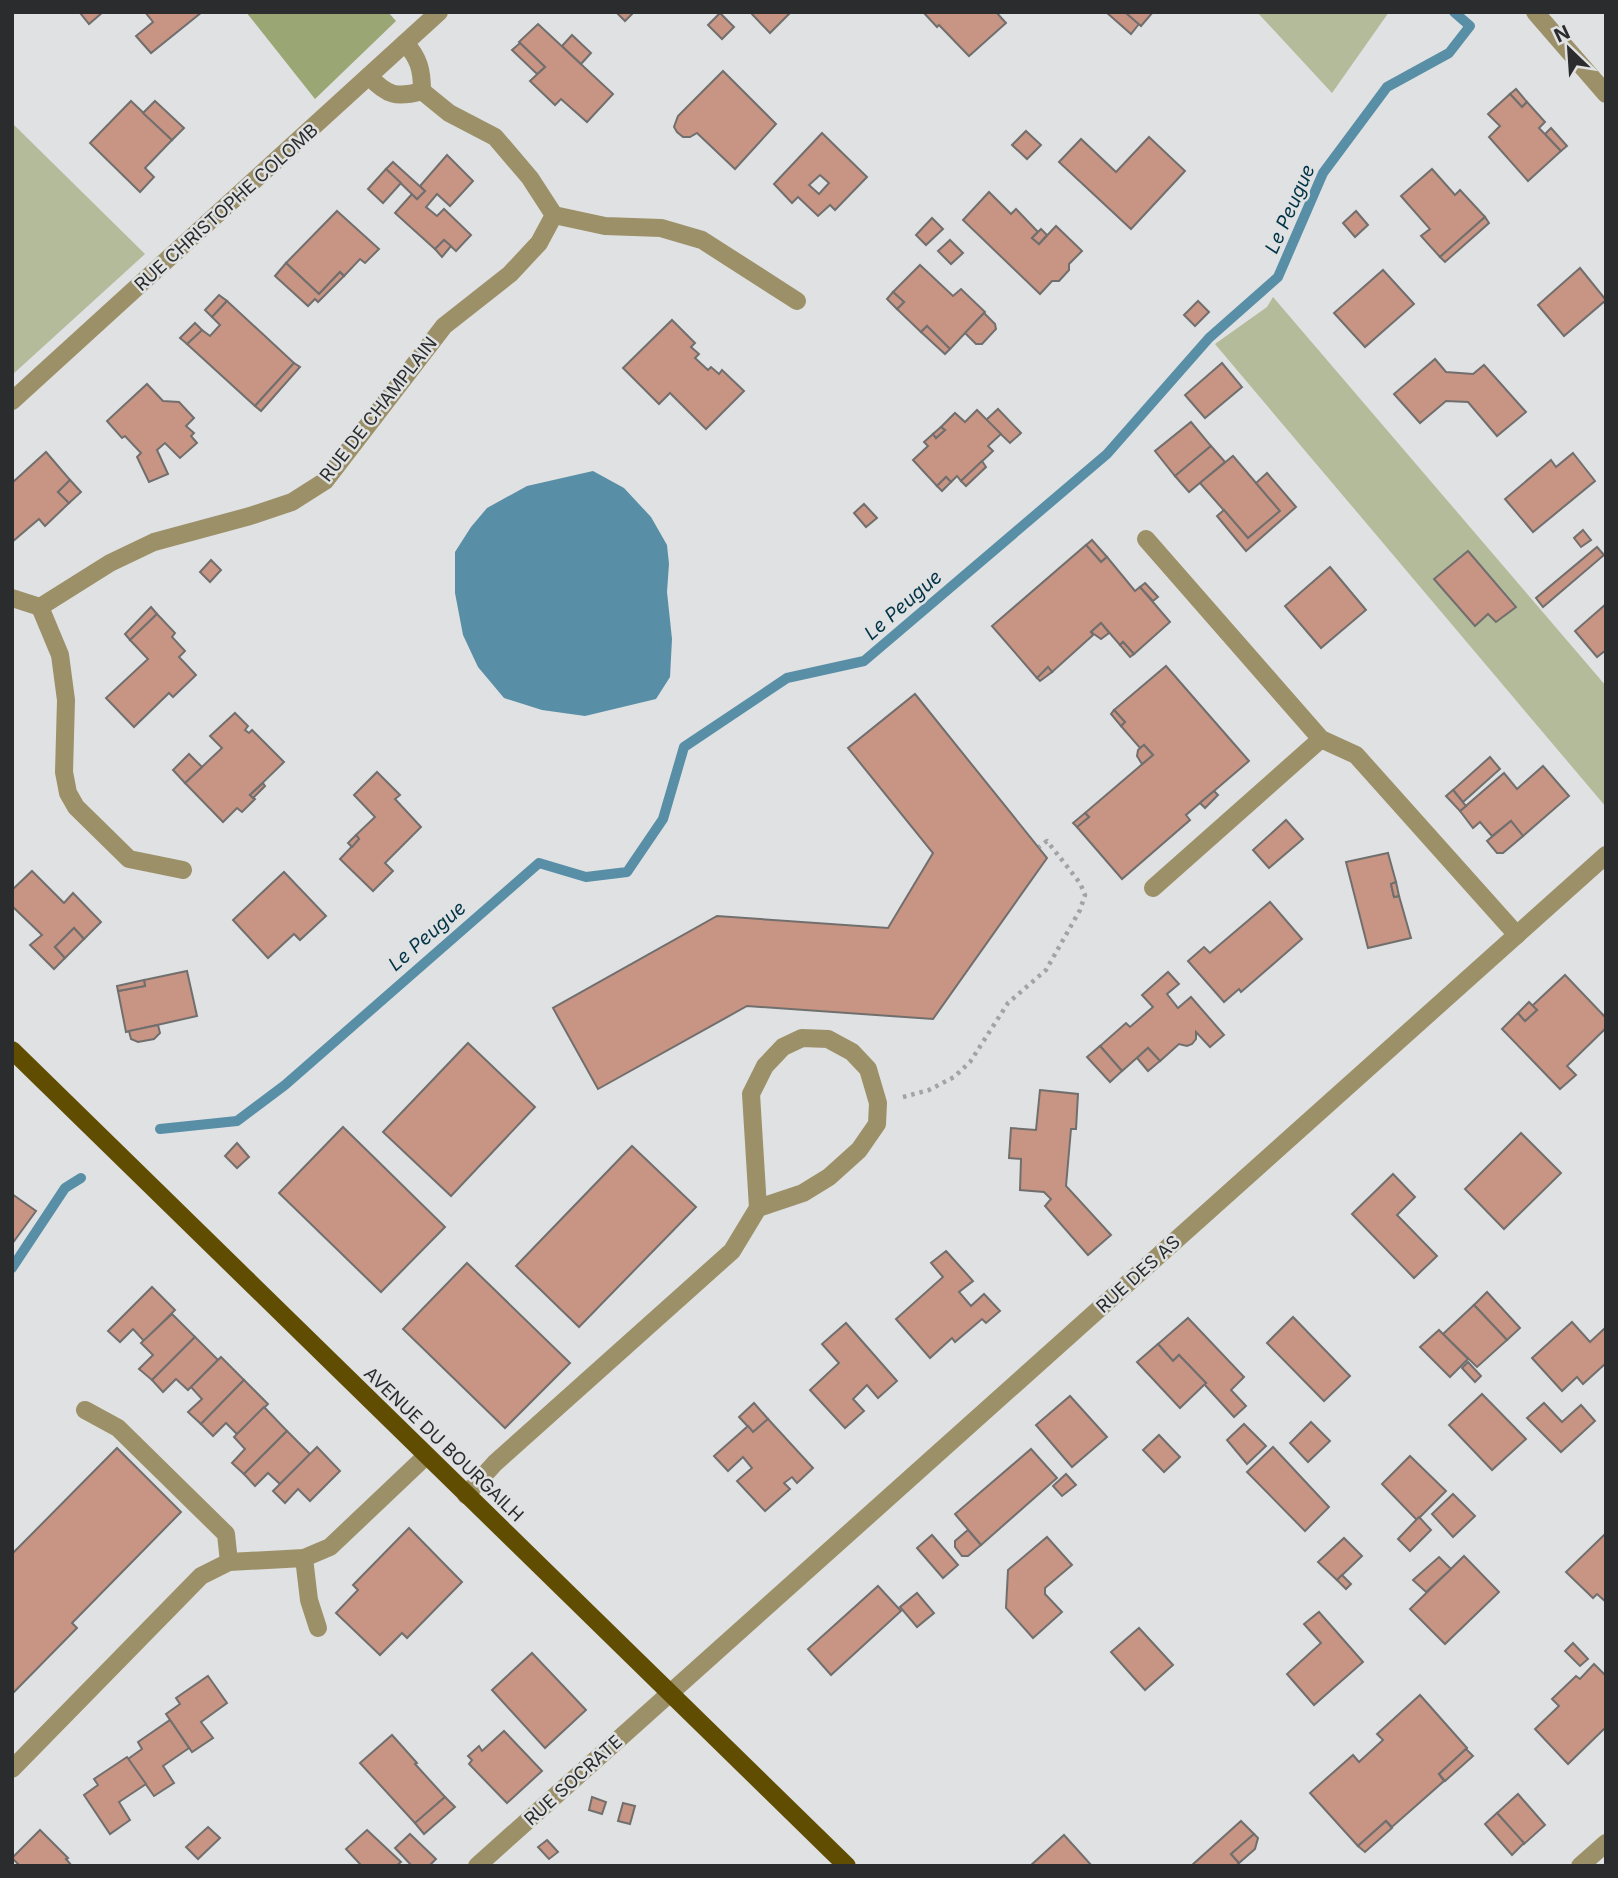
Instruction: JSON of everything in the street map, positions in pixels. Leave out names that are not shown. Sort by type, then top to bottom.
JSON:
[{"type":"main road","name":"AVENUE DU BOURGAILH","points":[[12,1050],[847,1866]]},
{"type":"street","name":"RUE CHRISTOPHE COLOMB","points":[[12,401],[439,12]]},
{"type":"street","points":[[1538,13],[1606,94]]},
{"type":"street","points":[[405,43],[422,68],[422,91]]},
{"type":"street","points":[[369,76],[391,94],[405,96],[422,91]]},
{"type":"street","points":[[422,91],[449,113],[495,137],[530,178],[554,215],[605,226],[661,228],[702,240],[797,301]]},
{"type":"street","name":"RUE DE CHAMPLAIN","points":[[40,607],[110,564],[154,542],[292,502],[325,481],[444,326],[510,274],[539,243],[554,215]]},
{"type":"street","points":[[1146,539],[1321,739],[1356,755],[1517,936]]},
{"type":"street","points":[[12,598],[40,607],[60,655],[66,701],[64,772],[72,800],[129,859],[183,870]]},
{"type":"street","points":[[1153,888],[1321,739]]},
{"type":"street","name":"RUE DES AS","points":[[669,1693],[1606,855]]},
{"type":"street","points":[[466,1495],[495,1463],[732,1251],[758,1208],[751,1094],[765,1066],[783,1047],[802,1038],[828,1040],[852,1052],[868,1069],[878,1103],[877,1124],[859,1150],[839,1168],[803,1193],[758,1208]]},
{"type":"street","points":[[85,1410],[118,1428],[226,1534],[229,1562]]},
{"type":"street","points":[[12,1769],[201,1576],[229,1562],[304,1558],[330,1547],[426,1456]]},
{"type":"street","points":[[304,1558],[309,1600],[318,1628]]},
{"type":"street","name":"RUE SOCRATE","points":[[477,1866],[669,1693]]},
{"type":"street","points":[[1580,1866],[1606,1843]]},
{"type":"path","points":[[878,1103],[929,1090],[954,1077],[970,1062],[1008,1003],[1046,970],[1080,910],[1085,895],[1080,883],[1047,841],[1039,847]]},
{"type":"green space","points":[[246,12],[388,12],[396,21],[315,99]]},
{"type":"green space","points":[[1257,12],[1389,12],[1332,93]]},
{"type":"green space","points":[[12,123],[145,254],[12,375]]},
{"type":"green space","points":[[1273,297],[1606,686],[1606,807],[1215,344],[1267,307]]},
{"type":"water","points":[[593,471],[624,488],[651,517],[667,545],[667,592],[672,639],[670,677],[656,699],[585,716],[542,710],[504,698],[478,667],[463,635],[455,593],[455,552],[487,508],[527,486]]},
{"type":"building","points":[[103,12],[89,24],[81,14]]},
{"type":"building","points":[[145,12],[202,12],[151,53],[136,36],[153,22]]},
{"type":"building","points":[[616,12],[634,12],[625,21]]},
{"type":"building","points":[[750,12],[791,12],[770,33]]},
{"type":"building","points":[[923,12],[996,12],[1006,23],[969,56]]},
{"type":"building","points":[[1106,12],[1125,12],[1139,24],[1131,34]]},
{"type":"building","points":[[1125,12],[1153,12],[1141,26]]},
{"type":"building","points":[[720,13],[734,27],[722,39],[708,25]]},
{"type":"building","points":[[538,24],[613,94],[587,122],[561,99],[555,105],[530,81],[545,67],[519,42]]},
{"type":"building","points":[[572,35],[591,53],[581,64],[562,46]]},
{"type":"building","points":[[520,43],[545,67],[537,74],[512,50]]},
{"type":"building","points":[[723,71],[776,124],[735,169],[697,133],[683,137],[674,127],[678,116]]},
{"type":"building","points":[[1516,89],[1527,102],[1522,107],[1510,94]]},
{"type":"building","points":[[1510,94],[1522,107],[1527,102],[1545,122],[1539,128],[1561,151],[1528,181],[1489,137],[1500,126],[1488,114]]},
{"type":"building","points":[[131,101],[172,140],[145,168],[154,177],[140,192],[90,143]]},
{"type":"building","points":[[155,101],[184,128],[172,140],[143,113]]},
{"type":"building","points":[[1551,128],[1567,146],[1561,151],[1545,134]]},
{"type":"building","points":[[1026,131],[1041,145],[1027,159],[1012,145]]},
{"type":"building","points":[[822,133],[867,177],[835,210],[830,205],[818,216],[798,197],[792,203],[774,184]],"holes":[[[820,175],[829,183],[819,194],[809,185]]]},
{"type":"building","points":[[1149,137],[1185,171],[1131,229],[1059,162],[1081,139],[1116,172]]},
{"type":"building","points":[[447,155],[473,181],[450,206],[437,194],[426,207],[437,216],[444,209],[471,235],[456,251],[444,240],[435,249],[395,213],[412,194],[417,199],[425,191],[420,186]]},
{"type":"building","points":[[393,162],[425,191],[417,199],[386,169]]},
{"type":"building","points":[[386,169],[401,183],[383,203],[368,189]]},
{"type":"building","points":[[1432,169],[1455,195],[1460,190],[1485,217],[1440,257],[1421,236],[1430,229],[1401,196]]},
{"type":"building","points":[[989,192],[1011,214],[1016,209],[1038,232],[1032,238],[1039,244],[1056,226],[1082,251],[1069,264],[1069,270],[1059,281],[1052,281],[1040,294],[963,220]]},
{"type":"building","points":[[337,211],[379,249],[365,263],[360,259],[344,276],[340,272],[319,294],[286,263]]},
{"type":"building","points":[[1356,211],[1368,225],[1355,237],[1343,223]]},
{"type":"building","points":[[1485,217],[1489,223],[1445,262],[1440,257]]},
{"type":"building","points":[[932,218],[943,229],[926,245],[916,235]]},
{"type":"building","points":[[1041,229],[1047,235],[1039,244],[1032,238]]},
{"type":"building","points":[[444,240],[451,246],[442,257],[435,249]]},
{"type":"building","points":[[950,240],[963,253],[951,264],[938,251]]},
{"type":"building","points":[[286,263],[319,294],[340,272],[344,276],[318,302],[315,299],[308,306],[275,276]]},
{"type":"building","points":[[920,265],[953,296],[961,289],[985,312],[950,349],[927,326],[921,332],[897,309],[904,302],[893,292]]},
{"type":"building","points":[[1580,268],[1606,300],[1564,336],[1538,305]]},
{"type":"building","points":[[1383,270],[1414,304],[1365,347],[1334,313]]},
{"type":"building","points":[[893,292],[904,302],[897,309],[887,299]]},
{"type":"building","points":[[219,295],[227,301],[212,317],[205,310]]},
{"type":"building","points":[[227,301],[294,363],[255,406],[187,344],[202,330],[210,336],[220,325],[212,317]]},
{"type":"building","points":[[1198,301],[1209,312],[1195,326],[1184,315]]},
{"type":"building","points":[[984,313],[995,324],[996,329],[982,344],[976,344],[965,333]]},
{"type":"building","points":[[672,320],[695,343],[691,347],[699,354],[695,358],[708,370],[711,367],[719,374],[722,370],[744,391],[706,429],[670,393],[659,404],[623,368]]},
{"type":"building","points":[[195,323],[202,330],[187,344],[180,338]]},
{"type":"building","points":[[927,326],[950,349],[945,354],[921,332]]},
{"type":"building","points":[[1435,359],[1446,372],[1473,374],[1484,365],[1526,412],[1497,436],[1468,402],[1446,401],[1420,423],[1394,394]]},
{"type":"building","points":[[294,363],[300,367],[261,411],[255,406]]},
{"type":"building","points":[[1222,363],[1242,387],[1205,418],[1185,395]]},
{"type":"building","points":[[147,384],[163,401],[179,402],[194,418],[186,426],[194,433],[191,436],[197,443],[180,458],[165,443],[157,450],[168,474],[149,482],[137,457],[141,453],[107,421]]},
{"type":"building","points":[[998,409],[1021,433],[1010,443],[986,420]]},
{"type":"building","points":[[977,410],[1001,434],[988,446],[993,451],[961,481],[957,476],[951,482],[946,477],[937,486],[913,460],[928,446],[924,442],[933,434],[936,438],[945,430],[941,427],[955,413],[965,422]]},
{"type":"building","points":[[1191,422],[1211,446],[1175,476],[1155,451]]},
{"type":"building","points":[[941,427],[945,430],[936,438],[933,434]]},
{"type":"building","points":[[1211,446],[1225,462],[1189,492],[1175,476]]},
{"type":"building","points":[[46,452],[70,480],[58,492],[69,503],[45,526],[39,519],[12,542],[12,483]]},
{"type":"building","points":[[1573,453],[1595,481],[1533,532],[1505,499],[1551,460],[1556,467]]},
{"type":"building","points":[[1233,456],[1280,511],[1248,538],[1200,483]]},
{"type":"building","points":[[982,461],[986,467],[966,486],[961,481]]},
{"type":"building","points":[[1267,473],[1296,507],[1246,551],[1217,516],[1224,510],[1248,538],[1280,511],[1256,483]]},
{"type":"building","points":[[946,477],[951,482],[942,491],[937,486]]},
{"type":"building","points":[[70,480],[81,492],[69,503],[58,492]]},
{"type":"building","points":[[864,504],[877,518],[866,527],[854,513]]},
{"type":"building","points":[[1583,530],[1591,540],[1581,547],[1574,538]]},
{"type":"building","points":[[1092,540],[1107,557],[1101,562],[1086,545]]},
{"type":"building","points":[[1086,545],[1101,562],[1107,557],[1135,591],[1140,587],[1170,622],[1134,654],[1123,642],[1120,645],[1101,623],[1091,632],[1093,635],[1052,672],[1048,667],[1037,678],[992,626]]},
{"type":"building","points":[[1597,547],[1604,555],[1543,607],[1536,598]]},
{"type":"building","points":[[1468,551],[1516,607],[1496,622],[1488,614],[1475,626],[1434,579]]},
{"type":"building","points":[[211,560],[221,570],[210,582],[200,572]]},
{"type":"building","points":[[1330,567],[1366,610],[1321,648],[1285,606]]},
{"type":"building","points":[[1145,583],[1158,597],[1153,601],[1140,587]]},
{"type":"building","points":[[1606,604],[1606,650],[1597,657],[1575,631]]},
{"type":"building","points":[[151,607],[157,614],[130,640],[125,634]]},
{"type":"building","points":[[157,614],[175,633],[172,637],[185,651],[179,657],[196,675],[173,697],[169,693],[134,727],[106,698],[148,659],[130,640]]},
{"type":"building","points":[[1101,623],[1109,633],[1101,639],[1091,632]]},
{"type":"building","points":[[1123,642],[1134,654],[1130,657],[1120,645]]},
{"type":"building","points":[[1166,666],[1249,761],[1186,815],[1190,820],[1122,879],[1077,827],[1089,817],[1085,813],[1153,755],[1144,745],[1140,748],[1121,726],[1125,722],[1114,710]]},
{"type":"building","points":[[1048,667],[1052,672],[1040,681],[1037,678]]},
{"type":"building","points":[[915,694],[1047,858],[933,1019],[747,1006],[598,1089],[553,1008],[717,916],[888,928],[933,853],[848,748]]},
{"type":"building","points":[[1114,710],[1125,722],[1121,726],[1111,714]]},
{"type":"building","points":[[235,713],[248,726],[245,730],[249,733],[252,730],[284,762],[250,795],[255,799],[242,812],[237,808],[223,822],[185,783],[222,748],[210,736]]},
{"type":"building","points":[[1144,745],[1153,755],[1142,764],[1137,756],[1138,750]]},
{"type":"building","points":[[189,754],[202,767],[185,783],[173,770]]},
{"type":"building","points":[[1490,757],[1500,769],[1463,802],[1453,790]]},
{"type":"building","points":[[1543,766],[1569,796],[1523,836],[1511,821],[1492,836],[1480,822],[1473,828],[1460,811],[1504,773],[1517,789]]},
{"type":"building","points":[[377,772],[400,795],[395,799],[421,827],[385,863],[393,871],[373,891],[340,859],[359,839],[356,835],[375,817],[354,795]]},
{"type":"building","points":[[263,783],[265,786],[253,798],[250,795]]},
{"type":"building","points":[[1453,790],[1466,806],[1460,811],[1446,796]]},
{"type":"building","points":[[1214,791],[1218,795],[1205,808],[1200,803]]},
{"type":"building","points":[[1085,813],[1089,817],[1077,827],[1073,823]]},
{"type":"building","points":[[1286,820],[1303,839],[1269,868],[1253,850]]},
{"type":"building","points":[[1511,821],[1523,836],[1503,853],[1497,853],[1487,841]]},
{"type":"building","points":[[356,835],[359,839],[352,847],[348,843]]},
{"type":"building","points":[[1388,853],[1396,882],[1391,884],[1394,897],[1399,896],[1411,938],[1368,948],[1346,862]]},
{"type":"building","points":[[32,871],[64,903],[73,893],[101,922],[84,939],[74,928],[55,947],[65,958],[54,969],[30,945],[42,935],[12,906],[12,890]]},
{"type":"building","points":[[284,872],[326,916],[300,940],[294,934],[268,958],[233,920]]},
{"type":"building","points":[[1396,882],[1399,896],[1394,897],[1391,884]]},
{"type":"building","points":[[1270,902],[1302,939],[1241,992],[1239,989],[1224,1002],[1188,961],[1204,947],[1210,953]]},
{"type":"building","points":[[74,928],[84,939],[65,958],[55,947]]},
{"type":"building","points":[[187,971],[197,1016],[126,1032],[118,991],[145,986],[144,980]]},
{"type":"building","points":[[1168,972],[1179,984],[1167,994],[1178,1008],[1191,997],[1224,1035],[1210,1047],[1196,1032],[1196,1039],[1192,1044],[1179,1044],[1160,1061],[1148,1048],[1122,1071],[1100,1046],[1126,1023],[1130,1027],[1153,1007],[1142,995]]},
{"type":"building","points":[[1565,975],[1606,1018],[1606,1028],[1567,1066],[1576,1075],[1560,1089],[1502,1029],[1518,1013],[1525,1021],[1537,1010],[1532,1006]]},
{"type":"building","points":[[144,980],[145,986],[118,991],[117,986]]},
{"type":"building","points":[[1529,1002],[1537,1010],[1525,1021],[1518,1013]]},
{"type":"building","points":[[158,1025],[160,1033],[154,1039],[138,1042],[131,1039],[129,1031]]},
{"type":"building","points":[[468,1043],[535,1107],[451,1196],[383,1132]]},
{"type":"building","points":[[1100,1046],[1122,1071],[1110,1082],[1087,1057]]},
{"type":"building","points":[[1148,1048],[1160,1061],[1148,1071],[1137,1058]]},
{"type":"building","points":[[1040,1090],[1078,1094],[1076,1129],[1071,1129],[1066,1186],[1111,1235],[1088,1255],[1045,1206],[1051,1199],[1044,1192],[1020,1190],[1021,1159],[1009,1158],[1011,1128],[1036,1130]]},
{"type":"building","points":[[343,1127],[445,1227],[381,1292],[279,1193]]},
{"type":"building","points":[[1521,1133],[1561,1173],[1504,1229],[1465,1189]]},
{"type":"building","points":[[237,1143],[249,1157],[237,1168],[225,1156]]},
{"type":"building","points":[[632,1146],[696,1207],[579,1327],[516,1266]]},
{"type":"building","points":[[1393,1174],[1415,1197],[1397,1215],[1437,1256],[1414,1278],[1352,1214]]},
{"type":"building","points":[[12,1194],[36,1211],[12,1244]]},
{"type":"building","points":[[946,1251],[973,1281],[959,1292],[971,1306],[984,1294],[1000,1311],[986,1323],[982,1319],[955,1342],[952,1338],[930,1358],[896,1319],[943,1277],[931,1263]]},
{"type":"building","points":[[467,1263],[570,1363],[505,1428],[403,1329]]},
{"type":"building","points":[[152,1287],[175,1310],[144,1341],[133,1329],[120,1342],[108,1331]]},
{"type":"building","points":[[1487,1292],[1520,1328],[1507,1340],[1474,1305]]},
{"type":"building","points":[[1474,1305],[1507,1340],[1477,1367],[1443,1334]]},
{"type":"building","points":[[172,1314],[195,1337],[152,1380],[139,1369],[153,1355],[141,1343]]},
{"type":"building","points":[[1293,1317],[1350,1376],[1324,1401],[1267,1343]]},
{"type":"building","points":[[1188,1318],[1244,1377],[1231,1390],[1246,1406],[1234,1417],[1179,1355],[1173,1361],[1158,1344]]},
{"type":"building","points":[[1572,1322],[1590,1342],[1606,1327],[1606,1363],[1583,1384],[1577,1377],[1562,1391],[1532,1358]]},
{"type":"building","points":[[846,1323],[897,1381],[878,1398],[867,1385],[853,1399],[864,1411],[845,1428],[810,1390],[839,1363],[822,1344]]},
{"type":"building","points":[[1439,1330],[1468,1359],[1450,1377],[1420,1347]]},
{"type":"building","points":[[195,1337],[218,1360],[188,1390],[176,1379],[163,1392],[152,1380]]},
{"type":"building","points":[[1158,1344],[1173,1361],[1179,1355],[1206,1383],[1180,1408],[1137,1362]]},
{"type":"building","points":[[221,1357],[244,1380],[201,1424],[188,1412],[202,1399],[191,1387]]},
{"type":"building","points":[[1468,1362],[1481,1376],[1475,1382],[1462,1368]]},
{"type":"building","points":[[244,1380],[268,1404],[237,1434],[226,1423],[213,1436],[201,1424]]},
{"type":"building","points":[[1482,1394],[1526,1439],[1492,1470],[1449,1425]]},
{"type":"building","points":[[1070,1396],[1107,1437],[1072,1467],[1036,1425]]},
{"type":"building","points":[[754,1403],[768,1419],[753,1432],[739,1417]]},
{"type":"building","points":[[1544,1403],[1562,1422],[1581,1405],[1595,1421],[1561,1452],[1527,1418]]},
{"type":"building","points":[[264,1407],[287,1431],[244,1474],[232,1463],[245,1449],[234,1437]]},
{"type":"building","points":[[768,1419],[813,1468],[797,1483],[792,1477],[784,1483],[790,1489],[765,1511],[737,1481],[752,1468],[743,1457],[728,1471],[714,1456],[748,1426],[753,1432]]},
{"type":"building","points":[[1311,1422],[1330,1441],[1308,1462],[1290,1443]]},
{"type":"building","points":[[1244,1424],[1266,1446],[1247,1464],[1227,1440]]},
{"type":"building","points":[[287,1431],[310,1454],[280,1484],[268,1473],[255,1486],[244,1474]]},
{"type":"building","points":[[1159,1435],[1180,1457],[1164,1472],[1143,1450]]},
{"type":"building","points":[[317,1447],[340,1471],[310,1501],[298,1489],[285,1503],[273,1491]]},
{"type":"building","points":[[1273,1447],[1329,1507],[1305,1531],[1247,1472]]},
{"type":"building","points":[[117,1448],[181,1512],[72,1623],[77,1628],[12,1694],[12,1554]]},
{"type":"building","points":[[1031,1449],[1057,1478],[981,1545],[955,1514]]},
{"type":"building","points":[[1410,1456],[1446,1491],[1417,1520],[1382,1484]]},
{"type":"building","points":[[1066,1474],[1076,1485],[1062,1496],[1053,1486]]},
{"type":"building","points":[[1453,1494],[1475,1516],[1453,1537],[1432,1514]]},
{"type":"building","points":[[1419,1517],[1431,1530],[1410,1551],[1398,1539]]},
{"type":"building","points":[[409,1528],[462,1582],[407,1638],[402,1633],[380,1655],[336,1613],[358,1590],[353,1585]]},
{"type":"building","points":[[968,1530],[981,1545],[968,1556],[962,1556],[955,1547],[955,1541]]},
{"type":"building","points":[[1606,1533],[1606,1602],[1597,1594],[1593,1598],[1566,1572]]},
{"type":"building","points":[[932,1535],[958,1565],[943,1578],[917,1548]]},
{"type":"building","points":[[1047,1537],[1072,1565],[1045,1588],[1045,1594],[1062,1612],[1033,1638],[1006,1608],[1008,1570]]},
{"type":"building","points":[[1344,1538],[1362,1556],[1337,1580],[1318,1562]]},
{"type":"building","points":[[1464,1556],[1499,1592],[1445,1644],[1410,1609]]},
{"type":"building","points":[[1439,1557],[1451,1569],[1426,1592],[1413,1580]]},
{"type":"building","points":[[1342,1575],[1351,1584],[1346,1589],[1337,1580]]},
{"type":"building","points":[[878,1586],[901,1611],[831,1675],[808,1649]]},
{"type":"building","points":[[917,1593],[934,1613],[917,1627],[900,1607]]},
{"type":"building","points":[[1319,1612],[1363,1662],[1314,1705],[1287,1674],[1321,1643],[1304,1624]]},
{"type":"building","points":[[1139,1628],[1173,1665],[1145,1690],[1111,1652]]},
{"type":"building","points":[[1573,1643],[1588,1659],[1580,1666],[1565,1651]]},
{"type":"building","points":[[532,1653],[586,1710],[545,1748],[492,1690]]},
{"type":"building","points":[[1594,1664],[1606,1676],[1606,1727],[1568,1764],[1535,1729],[1559,1706],[1552,1699],[1576,1676],[1580,1679]]},
{"type":"building","points":[[208,1676],[227,1703],[201,1722],[213,1738],[192,1752],[166,1714],[180,1704],[176,1698]]},
{"type":"building","points":[[1420,1695],[1467,1748],[1439,1774],[1444,1781],[1392,1827],[1386,1821],[1358,1846],[1310,1793],[1353,1755],[1359,1762],[1383,1740],[1377,1734]]},
{"type":"building","points":[[170,1720],[189,1748],[163,1766],[174,1783],[154,1796],[128,1759],[142,1749],[138,1742]]},
{"type":"building","points":[[504,1731],[542,1771],[507,1803],[469,1764],[472,1760],[468,1756],[479,1746],[482,1751]]},
{"type":"building","points":[[392,1735],[445,1797],[415,1823],[360,1763]]},
{"type":"building","points":[[1466,1749],[1473,1756],[1445,1781],[1439,1774]]},
{"type":"building","points":[[127,1757],[146,1784],[119,1802],[130,1820],[110,1834],[84,1795],[98,1785],[94,1779]]},
{"type":"building","points":[[1518,1794],[1545,1825],[1524,1844],[1497,1813]]},
{"type":"building","points":[[445,1797],[455,1807],[424,1834],[415,1823]]},
{"type":"building","points":[[592,1797],[606,1802],[602,1814],[589,1810]]},
{"type":"building","points":[[623,1803],[635,1806],[630,1824],[618,1821]]},
{"type":"building","points":[[1497,1813],[1524,1843],[1512,1855],[1485,1824]]},
{"type":"building","points":[[1241,1821],[1254,1834],[1231,1854],[1239,1863],[1236,1866],[1191,1866]]},
{"type":"building","points":[[1386,1821],[1392,1828],[1365,1852],[1358,1846]]},
{"type":"building","points":[[208,1827],[220,1838],[198,1859],[186,1847]]},
{"type":"building","points":[[40,1830],[68,1858],[66,1859],[72,1866],[20,1866],[12,1858]]},
{"type":"building","points":[[367,1830],[401,1862],[396,1866],[358,1866],[360,1864],[346,1849]]},
{"type":"building","points":[[410,1834],[436,1859],[429,1866],[412,1866],[395,1848]]},
{"type":"building","points":[[1254,1834],[1258,1838],[1255,1849],[1239,1863],[1231,1854]]},
{"type":"building","points":[[1064,1835],[1092,1866],[1030,1866]]},
{"type":"building","points":[[547,1840],[558,1852],[549,1859],[538,1847]]},
{"type":"waterway","name":"Le Peugue","points":[[160,1129],[237,1121],[285,1085],[539,863],[586,877],[627,872],[663,819],[684,747],[787,678],[864,661],[1107,454],[1209,338],[1278,277],[1323,173],[1387,87],[1449,53],[1470,26],[1454,12]]},
{"type":"waterway","name":"Le Peugue","points":[[12,1268],[65,1188],[81,1178]]}]
